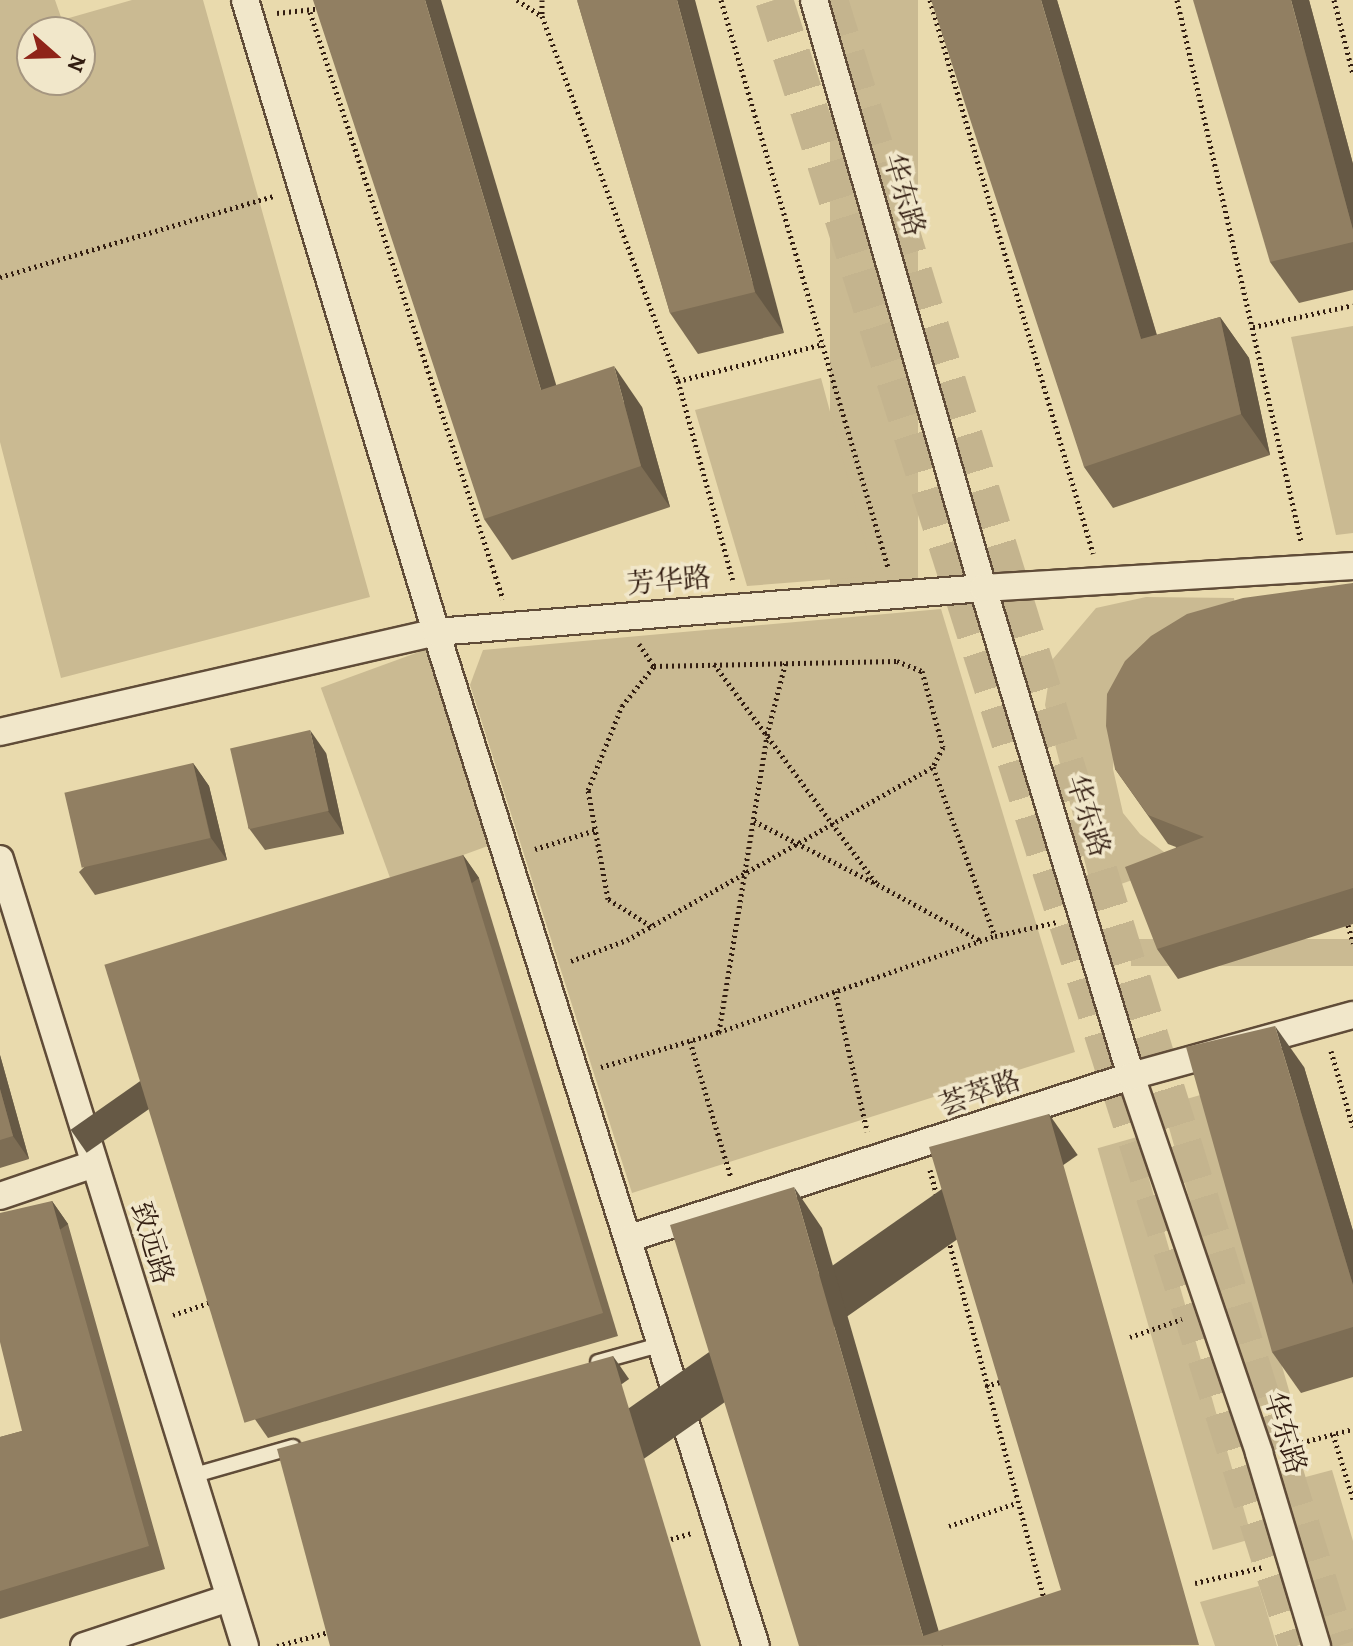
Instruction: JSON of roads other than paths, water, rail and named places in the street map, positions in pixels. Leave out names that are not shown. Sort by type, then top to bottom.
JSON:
[{"type":"street","name":"华东路","points":[[814,0],[983,588],[1086,914],[1131,1076],[1259,1453],[1288,1561],[1317,1646]]},
{"type":"street","points":[[246,6],[436,632],[630,1238],[756,1646]]},
{"type":"street","name":"芳华路","points":[[0,732],[436,632],[983,588],[1353,566]]},
{"type":"street","name":"致远路","points":[[0,859],[245,1646]]},
{"type":"street","name":"荟萃路","points":[[630,1238],[873,1159],[924,1146],[1131,1076],[1353,1015]]},
{"type":"street","points":[[0,1196],[94,1164]]},
{"type":"street","points":[[84,1646],[229,1598]]},
{"type":"lane","points":[[587,1365],[663,1344]]},
{"type":"lane","points":[[191,1476],[313,1442]]},
{"type":"tunnel","points":[[774,0],[1298,1646]]},
{"type":"tunnel","points":[[829,0],[1338,1646]]}]
